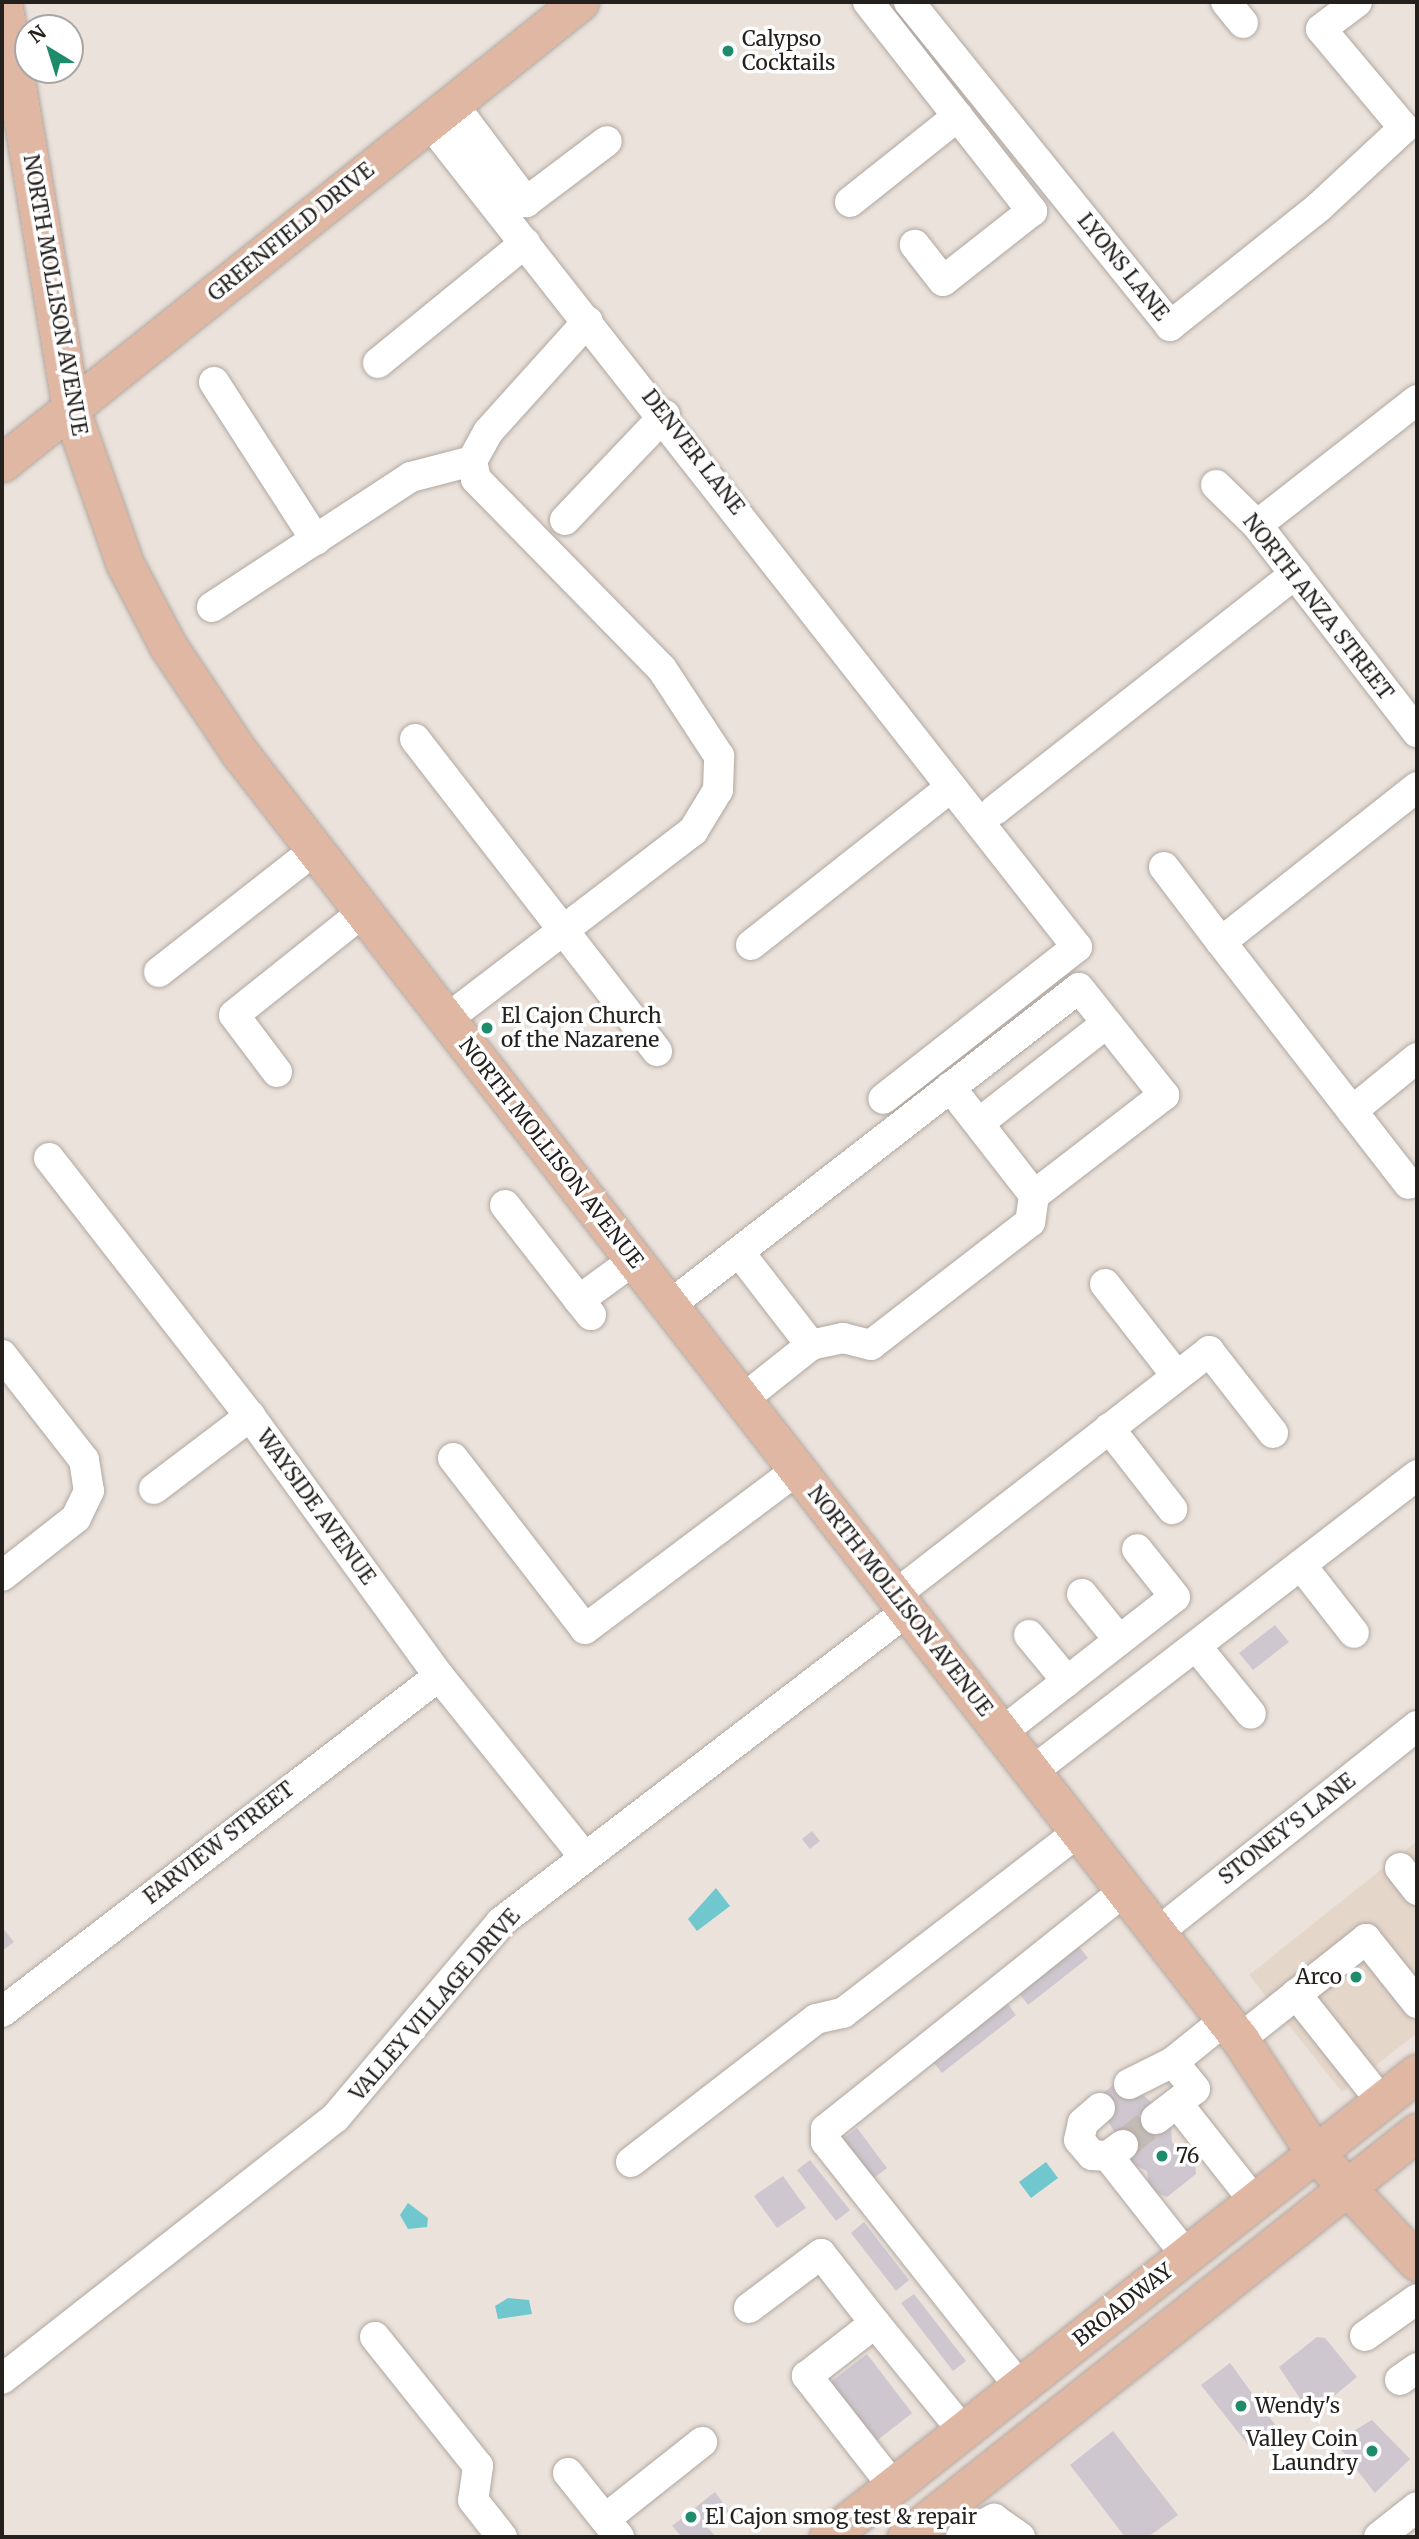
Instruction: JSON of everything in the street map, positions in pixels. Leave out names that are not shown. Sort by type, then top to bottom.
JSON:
[{"type":"main road","name":"NORTH MOLLISON AVENUE","points":[[3,2],[71,410],[125,564],[168,646],[363,912],[1233,2029],[1315,2153],[1344,2190],[1366,2201],[1417,2262]]},
{"type":"main road","name":"GREENFIELD DRIVE","points":[[2,463],[580,2]]},
{"type":"main road","name":"BROADWAY","points":[[828,2537],[1417,2073]]},
{"type":"main road","points":[[906,2537],[1417,2132]]},
{"type":"main road","name":"NORTH MOLLISON AVENUE","points":[[1344,2190],[1349,2214],[1417,2286]]},
{"type":"street","points":[[869,2],[1032,211],[943,281],[915,245]]},
{"type":"street","name":"LYONS LANE","points":[[909,2],[1170,326],[1319,208],[1404,128],[1321,29],[1357,2]]},
{"type":"street","points":[[441,112],[526,202],[607,141]]},
{"type":"street","name":"DENVER LANE","points":[[441,112],[525,243],[665,415],[1077,947],[883,1099]]},
{"type":"street","points":[[850,202],[958,116]]},
{"type":"street","points":[[378,363],[525,243]]},
{"type":"street","points":[[447,1019],[693,831],[718,790],[719,756],[662,668],[477,479],[472,461],[488,432],[588,321]]},
{"type":"street","points":[[214,382],[316,540]]},
{"type":"street","points":[[1256,525],[1417,400]]},
{"type":"street","points":[[565,520],[665,415]]},
{"type":"street","points":[[212,607],[411,477],[472,461]]},
{"type":"street","name":"NORTH ANZA STREET","points":[[1216,485],[1256,525],[1417,733]]},
{"type":"street","points":[[995,810],[1294,574]]},
{"type":"street","points":[[415,739],[657,1051]]},
{"type":"street","points":[[751,945],[951,787]]},
{"type":"street","points":[[1221,942],[1417,787]]},
{"type":"street","points":[[159,972],[316,849]]},
{"type":"street","points":[[1164,867],[1409,1184]]},
{"type":"street","points":[[277,1072],[234,1015],[363,912]]},
{"type":"street","points":[[670,1305],[1080,988],[1164,1095],[1034,1195],[1030,1222],[871,1345],[843,1338],[811,1345],[743,1399]]},
{"type":"street","points":[[979,1124],[1107,1023]]},
{"type":"street","points":[[1352,1111],[1417,1058]]},
{"type":"street","points":[[950,1087],[1034,1195]]},
{"type":"street","name":"WAYSIDE AVENUE","points":[[49,1158],[250,1416],[439,1676],[583,1855]]},
{"type":"street","points":[[505,1205],[585,1307],[634,1260]]},
{"type":"street","points":[[739,1252],[811,1345]]},
{"type":"street","points":[[1105,1284],[1177,1376]]},
{"type":"street","name":"VALLEY VILLAGE DRIVE","points":[[2,2379],[335,2118],[501,1922],[901,1603],[1109,1428],[1209,1351],[1273,1433]]},
{"type":"street","points":[[2,1355],[84,1460],[89,1491],[76,1518],[2,1576]]},
{"type":"street","points":[[154,1489],[250,1416]]},
{"type":"street","points":[[1109,1428],[1172,1509]]},
{"type":"street","points":[[453,1458],[585,1629],[797,1470]]},
{"type":"street","points":[[1033,1772],[1417,1475]]},
{"type":"street","points":[[1002,1732],[1175,1597],[1137,1549]]},
{"type":"street","points":[[1301,1565],[1354,1633]]},
{"type":"street","points":[[1082,1594],[1119,1640]]},
{"type":"street","points":[[1029,1635],[1067,1681]]},
{"type":"street","points":[[1196,1646],[1251,1714]]},
{"type":"street","name":"FARVIEW STREET","points":[[2,2012],[439,1676]]},
{"type":"street","name":"STONEY'S LANE","points":[[1158,1932],[1417,1726]]},
{"type":"street","points":[[631,2162],[816,2019],[843,2012],[1079,1831]]},
{"type":"street","points":[[1019,2386],[826,2142],[826,2129],[1125,1890]]},
{"type":"street","points":[[1129,2084],[1296,1994],[1366,1939],[1417,2003]]},
{"type":"street","points":[[1296,1994],[1381,2101]]},
{"type":"street","points":[[1173,2062],[1195,2089],[1166,2111],[1254,2201]]},
{"type":"street","points":[[1100,2108],[1083,2123],[1079,2140],[1092,2155],[1116,2150],[1186,2255]]},
{"type":"street","points":[[749,2308],[821,2254],[963,2431]]},
{"type":"street","points":[[1365,2336],[1417,2299]]},
{"type":"street","points":[[875,2323],[807,2376],[893,2486]]},
{"type":"street","points":[[375,2337],[478,2466],[473,2500],[502,2537]]},
{"type":"street","points":[[568,2473],[612,2528],[702,2442]]},
{"type":"street","points":[[1379,2537],[1417,2507]]},
{"type":"street","points":[[961,2537],[994,2519],[1020,2537]]},
{"type":"shaded area","points":[[1417,1841],[1417,2033],[1342,2092],[1249,1975]]},
{"type":"water","points":[[716,1888],[730,1906],[697,1931],[688,1919]]},
{"type":"water","points":[[1046,2162],[1058,2178],[1031,2198],[1019,2182]]},
{"type":"water","points":[[408,2203],[428,2218],[427,2227],[408,2229],[400,2215]]},
{"type":"water","points":[[508,2298],[529,2300],[532,2314],[498,2319],[495,2306]]},
{"type":"building","points":[[1275,1625],[1289,1642],[1253,1670],[1239,1653]]},
{"type":"building","points":[[812,1831],[820,1841],[810,1849],[802,1839]]},
{"type":"building","points":[[2,1927],[14,1942],[2,1951]]},
{"type":"building","points":[[1076,1943],[1088,1958],[1028,2005],[1017,1991]]},
{"type":"building","points":[[1004,1999],[1016,2015],[942,2073],[930,2058]]},
{"type":"building","points":[[1124,2077],[1154,2105],[1116,2134],[1094,2100]]},
{"type":"building","points":[[1151,2117],[1171,2125],[1172,2143],[1194,2153],[1196,2174],[1167,2197],[1149,2190],[1147,2171],[1126,2161],[1122,2141]]},
{"type":"building","points":[[857,2128],[887,2168],[874,2178],[843,2139]]},
{"type":"building","points":[[810,2160],[850,2210],[836,2221],[797,2170]]},
{"type":"building","points":[[783,2176],[806,2208],[777,2228],[754,2196]]},
{"type":"building","points":[[864,2222],[909,2280],[896,2291],[851,2233]]},
{"type":"building","points":[[914,2294],[966,2361],[953,2371],[901,2303]]},
{"type":"building","points":[[1317,2337],[1325,2338],[1357,2377],[1311,2415],[1279,2367]]},
{"type":"building","points":[[867,2354],[912,2413],[874,2443],[828,2384]]},
{"type":"building","name":"Wendy's","points":[[1230,2363],[1287,2441],[1271,2453],[1262,2442],[1252,2450],[1201,2385]]},
{"type":"building","name":"Valley Coin Laundry","points":[[1372,2420],[1410,2459],[1375,2493],[1335,2442]]},
{"type":"building","points":[[1113,2431],[1178,2515],[1148,2537],[1125,2537],[1070,2465]]},
{"type":"building","points":[[715,2492],[729,2511],[708,2528],[716,2537],[682,2537],[672,2526]]},
{"type":"tunnel","points":[[1123,2145],[1156,2119]]},
{"type":"place","name":"Calypso Cocktails","points":[[728,51]]},
{"type":"place","name":"El Cajon Church of the Nazarene","points":[[487,1028]]},
{"type":"place","name":"Arco","points":[[1356,1977]]},
{"type":"place","name":"76","points":[[1162,2156]]},
{"type":"place","name":"Wendy's","points":[[1241,2406]]},
{"type":"place","name":"Valley Coin Laundry","points":[[1372,2451]]},
{"type":"place","name":"El Cajon smog test & repair","points":[[691,2517]]}]
